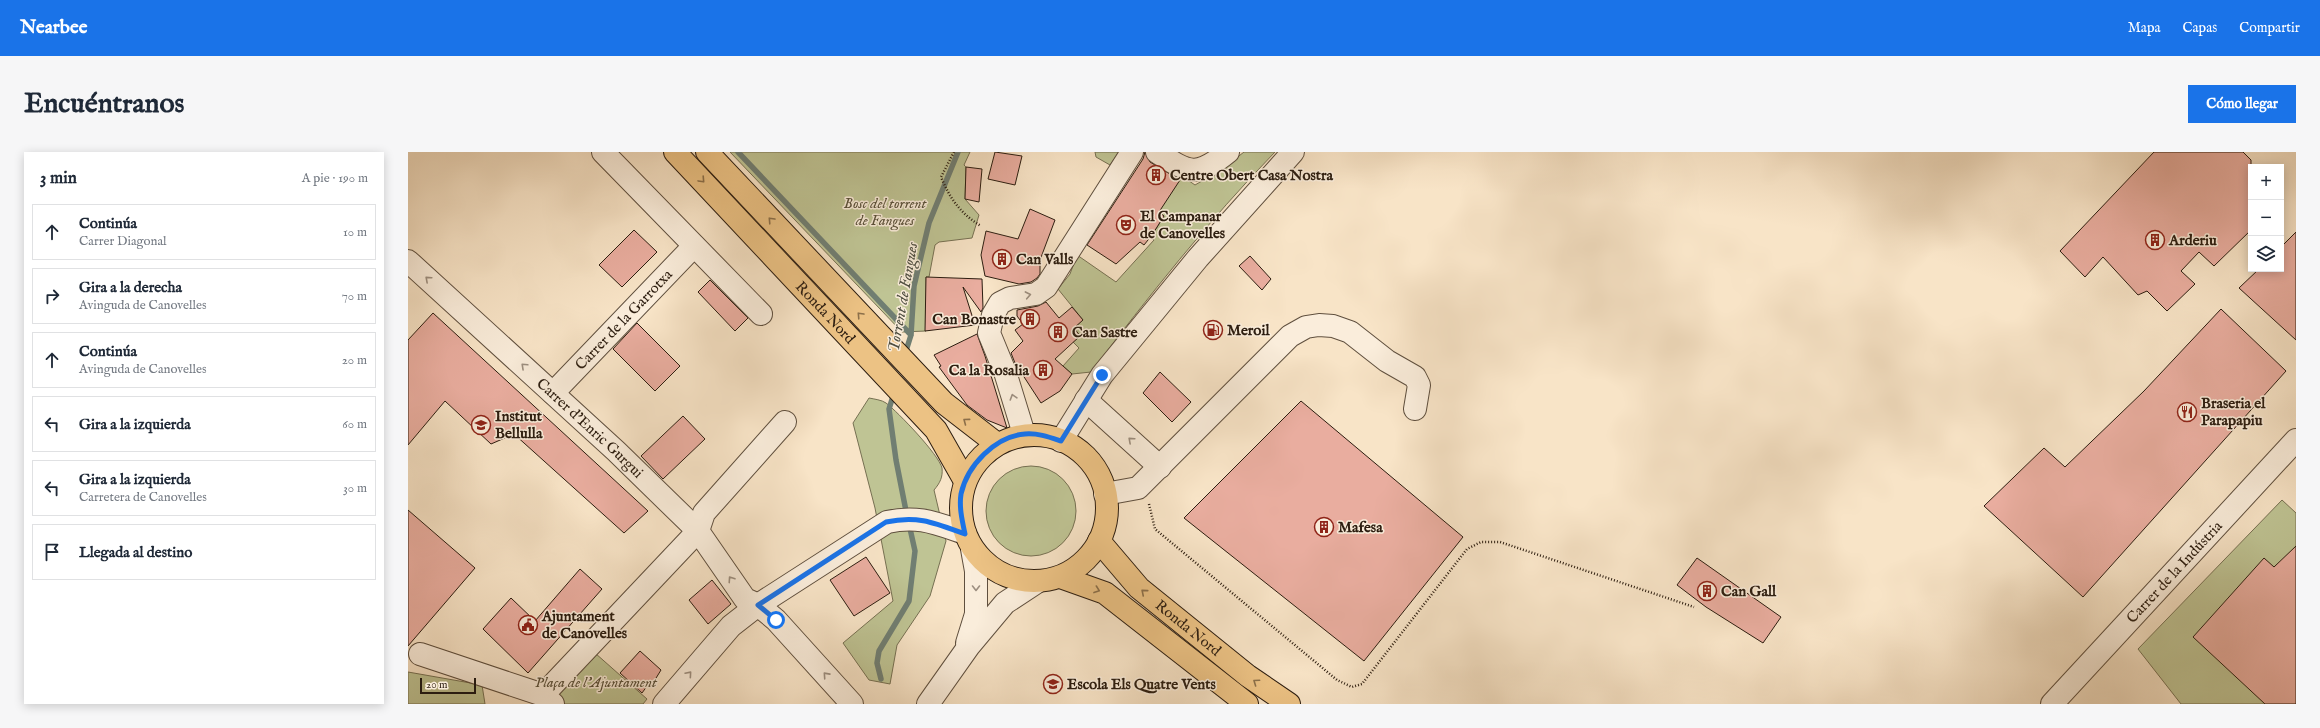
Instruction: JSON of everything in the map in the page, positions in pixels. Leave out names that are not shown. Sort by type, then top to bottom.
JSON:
[{"type":"main road","name":"Ronda Nord","points":[[675,152],[936,430],[965,481]]},
{"type":"main road","name":"Ronda Nord","points":[[707,152],[944,403],[997,444]]},
{"type":"main road","points":[[1024,434],[1042,435],[1061,441],[1069,444],[1089,460],[1102,482],[1105,494],[1107,516],[1098,541],[1085,561],[1060,577],[1037,582],[1016,579],[992,569],[969,541],[960,508],[965,481],[977,461],[997,444],[1024,434]]},
{"type":"main road","name":"Ronda Nord","points":[[1098,541],[1138,588],[1248,676],[1289,704]]},
{"type":"main road","name":"Ronda Nord","points":[[1060,577],[1106,593],[1247,704]]},
{"type":"street","points":[[603,152],[761,314]]},
{"type":"street","points":[[1024,434],[1006,372],[989,333],[992,315],[1000,303],[1010,298],[1036,294],[1046,287],[1132,152]]},
{"type":"street","points":[[1157,152],[1176,165],[1196,171],[1206,168],[1228,152]]},
{"type":"street","points":[[1061,441],[1102,375],[1193,264],[1293,152]]},
{"type":"street","name":"Carrer de la Garrotxa","points":[[552,393],[694,246]]},
{"type":"street","name":"Carrer d'Enric Gurgui","points":[[408,261],[616,451],[698,531],[745,599],[758,605],[776,620],[852,704]]},
{"type":"street","points":[[1105,494],[1138,488],[1290,336],[1306,327],[1333,326],[1350,332],[1387,361],[1415,377],[1419,385],[1415,410]]},
{"type":"street","points":[[1086,400],[1160,467]]},
{"type":"street","points":[[420,654],[548,700],[698,531],[704,513],[785,422]]},
{"type":"street","name":"Carrer de la Indústria","points":[[2052,704],[2296,440]]},
{"type":"street","points":[[664,704],[731,626],[758,605],[886,522],[915,519],[969,541],[976,571],[976,614],[962,656]]},
{"type":"street","points":[[928,704],[962,656],[1005,603],[1037,582]]},
{"type":"path","points":[[954,152],[941,178],[948,195],[965,217],[981,226]]},
{"type":"path","points":[[1144,482],[1155,529],[1336,680],[1352,687],[1362,684],[1467,549],[1480,542],[1500,542],[1694,607]]},
{"type":"green space","name":"Bosc del torrent de Fangues","points":[[730,152],[970,152],[964,165],[966,167],[965,199],[979,215],[972,238],[939,242],[935,245],[929,277],[926,277],[926,331],[902,332]]},
{"type":"green space","points":[[1095,152],[1119,152],[1110,165],[1096,157]]},
{"type":"green space","points":[[1244,152],[1275,152],[1226,205],[1180,259],[1091,372],[1072,374],[1063,366],[1079,348],[1073,342],[1080,336],[1074,328],[1083,320],[1058,289],[1070,274],[1077,255],[1116,282],[1154,240],[1148,236],[1156,229],[1164,216],[1127,192],[1167,199],[1182,176],[1195,185],[1221,170]]},
{"type":"green space","points":[[869,398],[884,402],[892,408],[926,444],[942,468],[941,480],[934,490],[946,541],[930,596],[897,645],[890,684],[869,680],[843,643],[893,601],[875,508],[853,423]]},
{"type":"green space","points":[[1031,466],[1048,469],[1063,479],[1073,494],[1076,511],[1073,528],[1063,543],[1048,553],[1031,556],[1014,553],[999,543],[989,528],[986,511],[989,494],[999,479],[1014,469]]},
{"type":"green space","points":[[2282,500],[2296,513],[2296,704],[2181,704],[2138,649]]},
{"type":"green space","name":"Plaça de l'Ajuntament","points":[[595,653],[647,699],[643,704],[560,704],[551,697]]},
{"type":"green space","points":[[408,672],[482,685],[485,704],[408,704]]},
{"type":"building","points":[[995,152],[1022,156],[1015,185],[988,179]]},
{"type":"building","name":"El Campanar de Canovelles","points":[[1145,152],[1150,162],[1180,180],[1159,212],[1164,216],[1152,235],[1144,245],[1140,242],[1116,264],[1087,245],[1143,159]]},
{"type":"building","name":"Arderiu","points":[[2154,152],[2243,152],[2251,160],[2251,164],[2248,164],[2248,233],[2214,266],[2199,252],[2181,271],[2195,284],[2167,311],[2147,291],[2138,295],[2103,257],[2085,277],[2060,251]]},
{"type":"building","points":[[966,167],[982,169],[979,202],[965,199]]},
{"type":"building","points":[[1030,209],[1055,220],[1040,260],[1040,274],[1031,282],[1019,284],[985,276],[981,255],[986,231],[1018,239]]},
{"type":"building","points":[[634,230],[657,252],[622,287],[599,265]]},
{"type":"building","points":[[2296,232],[2296,340],[2239,288],[2256,272],[2284,272],[2284,244]]},
{"type":"building","points":[[1250,256],[1271,279],[1262,290],[1239,266]]},
{"type":"building","points":[[926,277],[982,279],[983,308],[981,312],[963,287],[975,325],[925,331]]},
{"type":"building","points":[[710,280],[748,318],[735,331],[698,292]]},
{"type":"building","points":[[1046,302],[1059,318],[1072,307],[1083,320],[1074,328],[1080,336],[1055,359],[1072,374],[1060,391],[1041,403],[1015,363],[1011,353],[1023,341],[1015,330],[1023,324],[1017,316],[1017,310],[1038,306]]},
{"type":"building","points":[[2221,309],[2286,371],[2083,597],[1984,506],[2044,448],[2065,467],[2144,391]]},
{"type":"building","points":[[433,313],[648,511],[624,533],[514,434],[491,444],[445,401],[408,445],[408,340]]},
{"type":"building","points":[[637,323],[680,366],[655,391],[613,349]]},
{"type":"building","points":[[977,334],[1007,428],[987,420],[967,405],[939,367],[941,366],[934,355]]},
{"type":"building","points":[[1160,372],[1191,402],[1172,422],[1143,393]]},
{"type":"building","name":"Mafesa","points":[[1301,401],[1463,537],[1364,661],[1184,518]]},
{"type":"building","points":[[683,416],[705,439],[663,479],[641,456]]},
{"type":"building","points":[[408,510],[475,568],[408,646]]},
{"type":"building","points":[[2296,546],[2296,704],[2265,704],[2193,637],[2264,558],[2274,567]]},
{"type":"building","points":[[866,557],[890,593],[854,616],[830,580]]},
{"type":"building","points":[[1697,558],[1781,617],[1763,643],[1706,607],[1677,585]]},
{"type":"building","name":"Ajuntament de Canovelles","points":[[580,569],[602,589],[528,673],[483,629],[511,598],[535,621]]},
{"type":"building","points":[[712,580],[731,604],[708,624],[689,600]]},
{"type":"building","points":[[640,651],[661,670],[653,683],[650,682],[642,693],[620,673]]},
{"type":"waterway","points":[[738,152],[911,335]]},
{"type":"waterway","name":"Torrent de Fangues","points":[[905,354],[911,335],[914,286],[929,223],[958,152]]},
{"type":"waterway","name":"Torrent de Fangues","points":[[894,393],[889,409],[896,460],[907,516]]},
{"type":"waterway","name":"Torrent de Fangues","points":[[881,679],[877,663],[879,651],[909,601],[915,551],[909,524]]},
{"type":"place","name":"Centre Obert Casa Nostra","points":[[1156,175]]},
{"type":"place","name":"El Campanar de Canovelles","points":[[1126,225]]},
{"type":"place","name":"Arderiu","points":[[2155,240]]},
{"type":"place","name":"Can Valls","points":[[1002,259]]},
{"type":"place","name":"Can Bonastre","points":[[1030,319]]},
{"type":"place","name":"Meroil","points":[[1213,330]]},
{"type":"place","name":"Can Sastre","points":[[1058,332]]},
{"type":"place","name":"Ca la Rosalia","points":[[1043,370]]},
{"type":"place","name":"Braseria el Parapapiu","points":[[2187,412]]},
{"type":"place","name":"Institut Bellulla","points":[[481,425]]},
{"type":"place","name":"Mafesa","points":[[1324,527]]},
{"type":"place","name":"Can Gall","points":[[1707,591]]},
{"type":"place","name":"Ajuntament de Canovelles","points":[[528,625]]},
{"type":"place","name":"Escola Els Quatre Vents","points":[[1053,684]]},
{"type":"route","points":[[776,620],[758,605],[886,522],[900,519],[926,519],[965,534],[960,508],[961,494],[965,481],[977,461],[997,444],[1024,434],[1042,435],[1061,441],[1102,375]]}]
